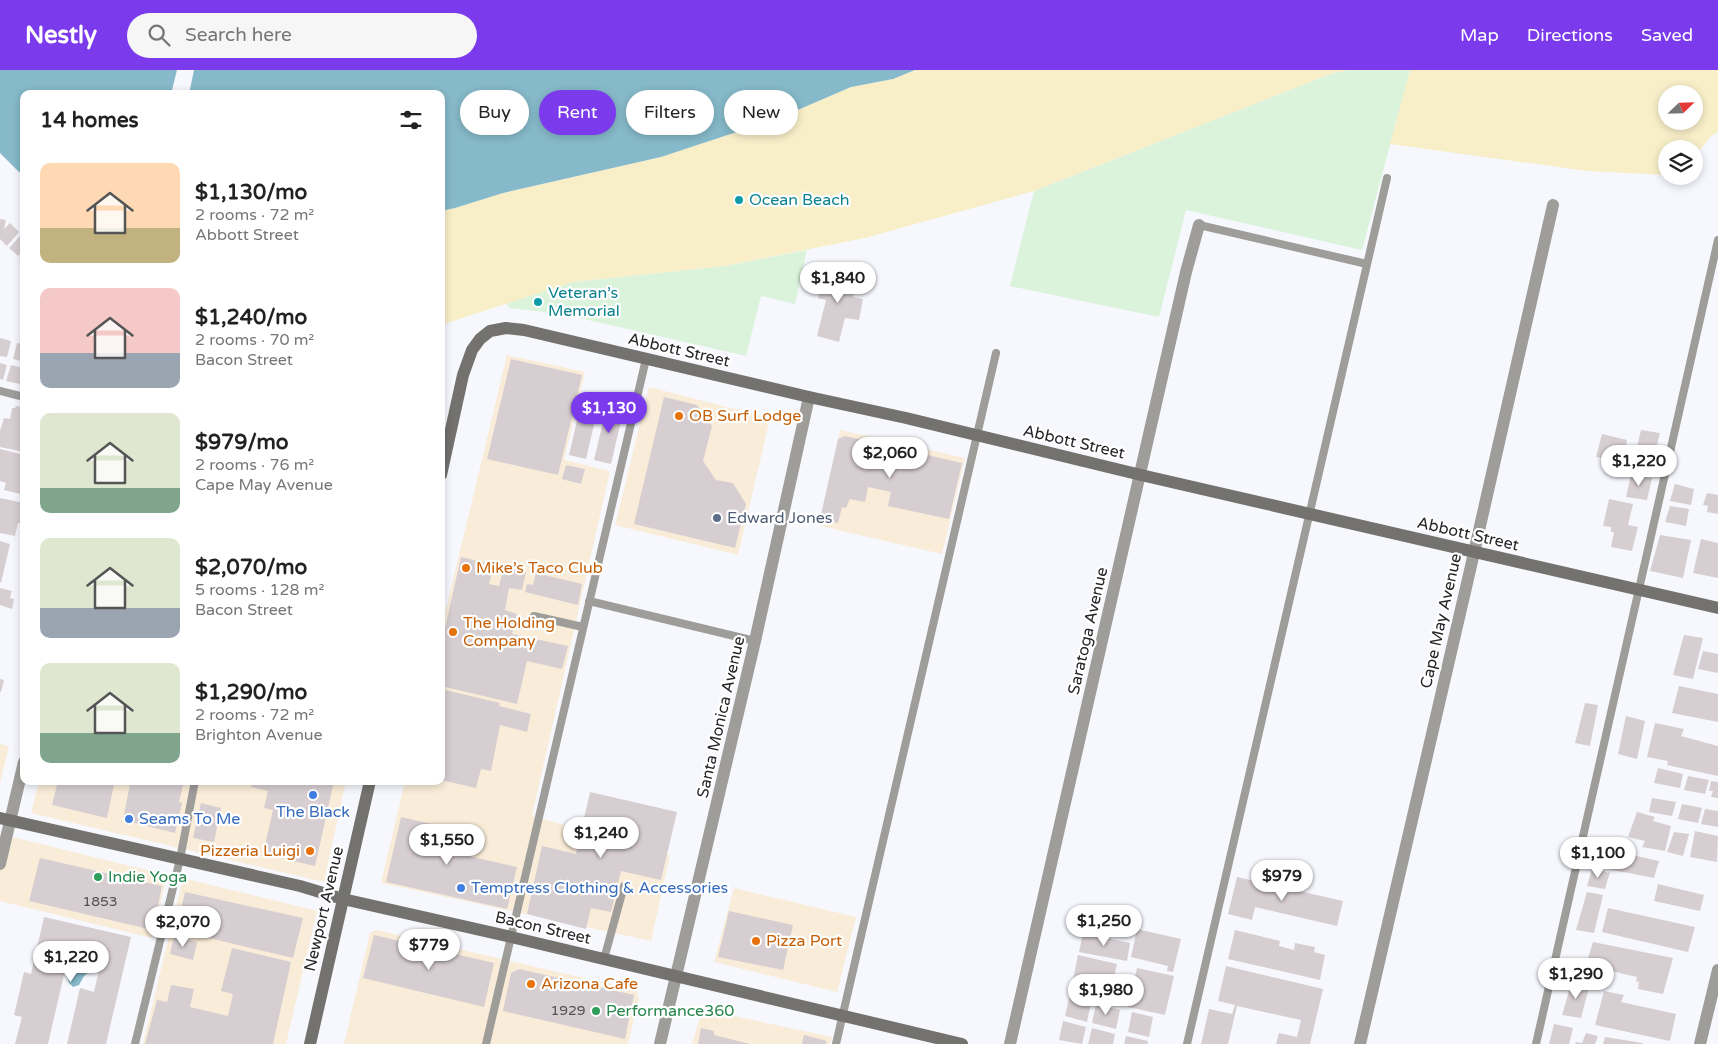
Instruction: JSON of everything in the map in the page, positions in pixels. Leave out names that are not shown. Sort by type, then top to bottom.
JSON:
[{"type":"street","name":"Cape May Avenue","points":[[1360,1044],[1553,205]]},
{"type":"street","name":"Saratoga Avenue","points":[[1010,1044],[1186,272],[1199,225]]},
{"type":"street","name":"Abbott Street","points":[[445,458],[466,363],[480,339],[490,331],[506,328],[524,330],[1718,608]]},
{"type":"street","name":"Santa Monica Avenue","points":[[660,1044],[755,641],[809,397]]},
{"type":"street","points":[[0,864],[5,819],[20,774]]},
{"type":"street","name":"Newport Avenue","points":[[310,1044],[369,785]]},
{"type":"street","name":"Bacon Street","points":[[5,819],[300,886],[343,899],[511,936],[962,1044]]},
{"type":"street","points":[[1700,1044],[1718,970]]},
{"type":"lane","points":[[1187,1044],[1387,178]]},
{"type":"lane","points":[[1199,225],[1367,264]]},
{"type":"lane","points":[[1536,1044],[1718,240]]},
{"type":"lane","points":[[836,1044],[996,353]]},
{"type":"lane","points":[[486,1044],[646,359]]},
{"type":"lane","points":[[0,391],[20,396]]},
{"type":"lane","points":[[589,601],[755,641]]},
{"type":"lane","points":[[534,616],[583,628]]},
{"type":"lane","points":[[134,1044],[180,859],[194,785]]},
{"type":"lane","points":[[604,959],[624,886]]},
{"type":"shaded area","points":[[507,355],[585,372],[564,460],[610,471],[532,816],[670,855],[651,941],[381,883],[404,785],[445,785],[445,613]]},
{"type":"shaded area","points":[[649,387],[770,418],[738,555],[615,525]]},
{"type":"shaded area","points":[[840,430],[965,458],[942,554],[820,526]]},
{"type":"shaded area","points":[[0,744],[9,746],[0,784]]},
{"type":"shaded area","points":[[38,785],[345,785],[324,882],[31,813]]},
{"type":"shaded area","points":[[0,834],[167,875],[152,938],[0,901]]},
{"type":"shaded area","points":[[183,878],[317,911],[286,1044],[143,1044]]},
{"type":"shaded area","points":[[734,888],[856,917],[837,992],[714,962]]},
{"type":"shaded area","points":[[376,930],[636,990],[639,998],[628,1044],[344,1044],[370,933]]},
{"type":"shaded area","points":[[702,1009],[832,1037],[830,1044],[692,1044]]},
{"type":"green space","points":[[1349,70],[1410,70],[1362,250],[1186,210],[1159,317],[1010,286],[1034,191],[1333,73]]},
{"type":"green space","points":[[807,250],[795,304],[761,296],[746,356],[562,314],[509,308],[506,303],[573,282],[725,266]]},
{"type":"sand","name":"Ocean Beach","points":[[915,70],[1349,70],[1333,73],[1034,191],[865,238],[725,266],[573,282],[445,324],[445,210],[503,193],[661,157],[728,135],[798,135],[798,110],[851,87],[893,79]]},
{"type":"sand","points":[[1410,70],[1718,70],[1718,132],[1711,136],[1703,146],[1703,140],[1658,140],[1658,175],[1587,171],[1390,144]]},
{"type":"water","points":[[0,70],[915,70],[893,79],[851,87],[798,110],[798,90],[724,90],[724,135],[728,135],[661,157],[503,193],[445,210],[445,90],[20,90],[19,172],[0,153]]},
{"type":"water","points":[[82,962],[89,964],[90,971],[84,976],[79,985],[73,987],[68,979],[72,971]]},
{"type":"pier","points":[[177,70],[194,70],[190,90],[172,90]]},
{"type":"building","points":[[0,219],[6,220],[4,229],[10,223],[19,232],[7,246],[0,239]]},
{"type":"building","points":[[20,236],[20,254],[18,256],[9,248]]},
{"type":"building","points":[[843,271],[859,275],[853,297],[863,299],[859,320],[845,318],[839,342],[817,336],[826,300],[818,298],[823,273],[841,277]]},
{"type":"building","points":[[0,338],[11,341],[7,357],[0,356]]},
{"type":"building","points":[[17,343],[20,343],[20,361],[13,359]]},
{"type":"building","points":[[511,359],[582,375],[558,475],[487,459]]},
{"type":"building","points":[[0,363],[7,365],[3,380],[0,379]]},
{"type":"building","points":[[11,365],[20,367],[20,384],[6,381]]},
{"type":"building","points":[[664,397],[697,405],[712,426],[703,461],[716,480],[733,483],[746,504],[735,548],[634,524]]},
{"type":"building","points":[[582,399],[599,403],[586,459],[569,455]]},
{"type":"building","points":[[607,405],[624,408],[611,464],[594,460]]},
{"type":"building","points":[[16,406],[20,406],[20,451],[0,447],[0,431],[4,418],[10,419],[12,408]]},
{"type":"building","points":[[1641,430],[1660,433],[1650,473],[1632,469]]},
{"type":"building","points":[[1602,434],[1627,440],[1623,461],[1596,457]]},
{"type":"building","points":[[845,436],[962,463],[949,519],[888,506],[891,492],[868,487],[865,502],[850,499],[846,508],[842,507],[838,523],[820,519],[838,439]]},
{"type":"building","points":[[0,449],[20,454],[20,494],[4,490],[6,483],[0,481]]},
{"type":"building","points":[[566,465],[585,469],[581,484],[562,479]]},
{"type":"building","points":[[1631,475],[1652,478],[1647,500],[1626,497]]},
{"type":"building","points":[[1675,484],[1694,489],[1691,505],[1670,501]]},
{"type":"building","points":[[1707,493],[1718,495],[1718,514],[1707,512],[1708,506],[1703,505]]},
{"type":"building","points":[[0,498],[20,502],[20,523],[18,523],[15,536],[0,533]]},
{"type":"building","points":[[1609,499],[1633,504],[1628,525],[1638,527],[1632,551],[1611,547],[1614,532],[1611,532],[1611,527],[1603,526]]},
{"type":"building","points":[[1670,506],[1689,509],[1686,526],[1665,522]]},
{"type":"building","points":[[1660,535],[1691,540],[1683,578],[1650,571]]},
{"type":"building","points":[[1701,539],[1718,543],[1718,578],[1693,573]]},
{"type":"building","points":[[0,541],[10,544],[1,583],[0,582]]},
{"type":"building","points":[[461,557],[494,565],[489,584],[499,586],[504,567],[526,572],[522,590],[509,588],[505,610],[517,614],[512,634],[568,646],[562,669],[527,661],[517,704],[445,687],[445,628]]},
{"type":"building","points":[[536,573],[582,584],[578,605],[525,592],[527,584],[533,585]]},
{"type":"building","points":[[0,588],[12,591],[10,598],[14,599],[12,609],[0,605]]},
{"type":"building","points":[[1684,635],[1703,638],[1693,679],[1673,675]]},
{"type":"building","points":[[1703,651],[1718,654],[1718,673],[1698,669]]},
{"type":"building","points":[[0,679],[4,680],[1,692],[0,692]]},
{"type":"building","points":[[1679,686],[1718,694],[1718,722],[1672,713]]},
{"type":"building","points":[[445,690],[500,703],[499,706],[531,714],[527,732],[500,725],[491,771],[481,769],[476,788],[445,781]]},
{"type":"building","points":[[1585,703],[1598,705],[1590,746],[1575,743]]},
{"type":"building","points":[[1626,716],[1645,721],[1637,759],[1618,754]]},
{"type":"building","points":[[1655,723],[1684,729],[1681,736],[1718,746],[1718,776],[1667,765],[1668,761],[1647,757]]},
{"type":"building","points":[[1658,768],[1683,774],[1680,788],[1654,783]]},
{"type":"building","points":[[1688,776],[1709,780],[1705,794],[1684,790]]},
{"type":"building","points":[[1711,781],[1718,782],[1718,798],[1711,797],[1713,791],[1709,791]]},
{"type":"building","points":[[57,785],[114,785],[107,818],[52,805]]},
{"type":"building","points":[[130,785],[183,785],[179,802],[182,803],[175,833],[123,820]]},
{"type":"building","points":[[251,785],[333,785],[315,866],[263,854],[273,810],[264,808],[268,791],[251,787]]},
{"type":"building","points":[[590,792],[677,812],[661,880],[621,871],[611,912],[591,908],[586,929],[527,914],[542,846],[576,854]]},
{"type":"building","points":[[1652,798],[1676,802],[1672,816],[1649,812]]},
{"type":"building","points":[[201,803],[221,808],[214,842],[193,838]]},
{"type":"building","points":[[1682,804],[1702,808],[1698,823],[1678,819]]},
{"type":"building","points":[[1705,809],[1718,811],[1718,827],[1701,824]]},
{"type":"building","points":[[1637,812],[1655,817],[1653,821],[1671,826],[1665,851],[1642,847],[1645,841],[1628,837]]},
{"type":"building","points":[[401,817],[465,832],[460,854],[517,867],[507,909],[386,882]]},
{"type":"building","points":[[1695,831],[1718,836],[1717,862],[1690,857]]},
{"type":"building","points":[[1674,832],[1689,834],[1683,856],[1667,852]]},
{"type":"building","points":[[1614,851],[1659,861],[1654,878],[1608,869]]},
{"type":"building","points":[[1594,857],[1610,860],[1608,869],[1592,865]]},
{"type":"building","points":[[40,858],[162,886],[153,930],[29,901]]},
{"type":"building","points":[[1592,869],[1610,872],[1605,889],[1587,886]]},
{"type":"building","points":[[1237,877],[1343,901],[1337,926],[1255,907],[1252,920],[1228,914]]},
{"type":"building","points":[[1658,884],[1704,895],[1700,911],[1654,901]]},
{"type":"building","points":[[185,892],[303,918],[293,958],[176,930]]},
{"type":"building","points":[[1587,892],[1603,895],[1594,933],[1576,930]]},
{"type":"building","points":[[1608,908],[1695,927],[1688,952],[1602,932]]},
{"type":"building","name":"Pizza Port","points":[[729,911],[793,925],[783,970],[718,957]]},
{"type":"building","points":[[44,917],[131,937],[106,1044],[67,1044],[80,988],[94,992],[101,961],[69,953],[48,1044],[15,1044],[22,1017],[14,1015],[24,972],[31,974]],"holes":[[[59,951],[66,953],[64,959],[57,957]]]},
{"type":"building","points":[[1137,929],[1181,939],[1173,972],[1167,971],[1168,966],[1131,957]]},
{"type":"building","points":[[1235,930],[1280,941],[1279,946],[1294,950],[1295,943],[1315,947],[1314,952],[1325,955],[1320,980],[1228,959]]},
{"type":"building","points":[[1083,933],[1130,943],[1127,961],[1079,952]]},
{"type":"building","points":[[374,935],[494,963],[484,1007],[363,978]]},
{"type":"building","points":[[174,936],[197,942],[193,960],[170,954]]},
{"type":"building","points":[[1593,942],[1673,958],[1663,994],[1638,989],[1639,981],[1636,982],[1637,977],[1607,970],[1604,980],[1583,975]]},
{"type":"building","points":[[232,948],[291,962],[273,1044],[145,1044],[157,1000],[167,1002],[171,985],[194,989],[190,1007],[228,1016],[233,994],[221,991]]},
{"type":"building","points":[[1078,955],[1117,964],[1109,999],[1071,990]]},
{"type":"building","points":[[1226,966],[1323,989],[1310,1044],[1276,1044],[1279,1033],[1297,1037],[1301,1020],[1237,1006],[1228,1044],[1201,1044],[1209,1009],[1232,1014],[1235,1005],[1218,1001]]},
{"type":"building","points":[[1137,968],[1174,976],[1165,1015],[1128,1007]]},
{"type":"building","points":[[519,969],[634,995],[625,1039],[503,1011],[511,973]]},
{"type":"building","points":[[1572,981],[1590,984],[1581,1018],[1562,1015]]},
{"type":"building","points":[[1604,991],[1624,995],[1621,1002],[1676,1014],[1670,1041],[1595,1025]]},
{"type":"building","points":[[1069,998],[1091,1003],[1087,1022],[1065,1016]]},
{"type":"building","points":[[1096,1004],[1120,1010],[1116,1029],[1092,1023]]},
{"type":"building","points":[[1132,1012],[1153,1017],[1149,1037],[1128,1032]]},
{"type":"building","points":[[1063,1021],[1086,1027],[1082,1044],[1059,1040]]},
{"type":"building","points":[[1554,1024],[1573,1028],[1569,1044],[1549,1044]]},
{"type":"building","points":[[701,1028],[714,1031],[714,1035],[750,1044],[698,1044]]},
{"type":"building","points":[[1092,1028],[1115,1034],[1113,1044],[1088,1044]]},
{"type":"building","points":[[1586,1033],[1598,1036],[1595,1044],[1575,1044],[1576,1042],[1582,1043]]},
{"type":"building","points":[[804,1035],[827,1041],[826,1044],[802,1044]]},
{"type":"building","points":[[1126,1036],[1148,1041],[1148,1044],[1124,1044]]},
{"type":"building","points":[[1605,1037],[1643,1043],[1643,1044],[1603,1044]]},
{"type":"place","name":"Ocean Beach","points":[[739,200]]},
{"type":"place","name":"Veteran’s Memorial","points":[[538,302]]},
{"type":"place","name":"OB Surf Lodge","points":[[679,416]]},
{"type":"place","name":"Edward Jones","points":[[717,518]]},
{"type":"place","name":"Mike’s Taco Club","points":[[466,568]]},
{"type":"place","name":"The Holding Company","points":[[453,632]]},
{"type":"place","name":"The Black","points":[[313,795]]},
{"type":"place","name":"Seams To Me","points":[[129,819]]},
{"type":"place","name":"Pizzeria Luigi","points":[[310,851]]},
{"type":"place","name":"Indie Yoga","points":[[98,877]]},
{"type":"place","name":"Temptress Clothing & Accessories","points":[[461,888]]},
{"type":"place","name":"Pizza Port","points":[[756,941]]},
{"type":"place","name":"Arizona Cafe","points":[[531,984]]},
{"type":"place","name":"Performance360","points":[[596,1011]]}]
